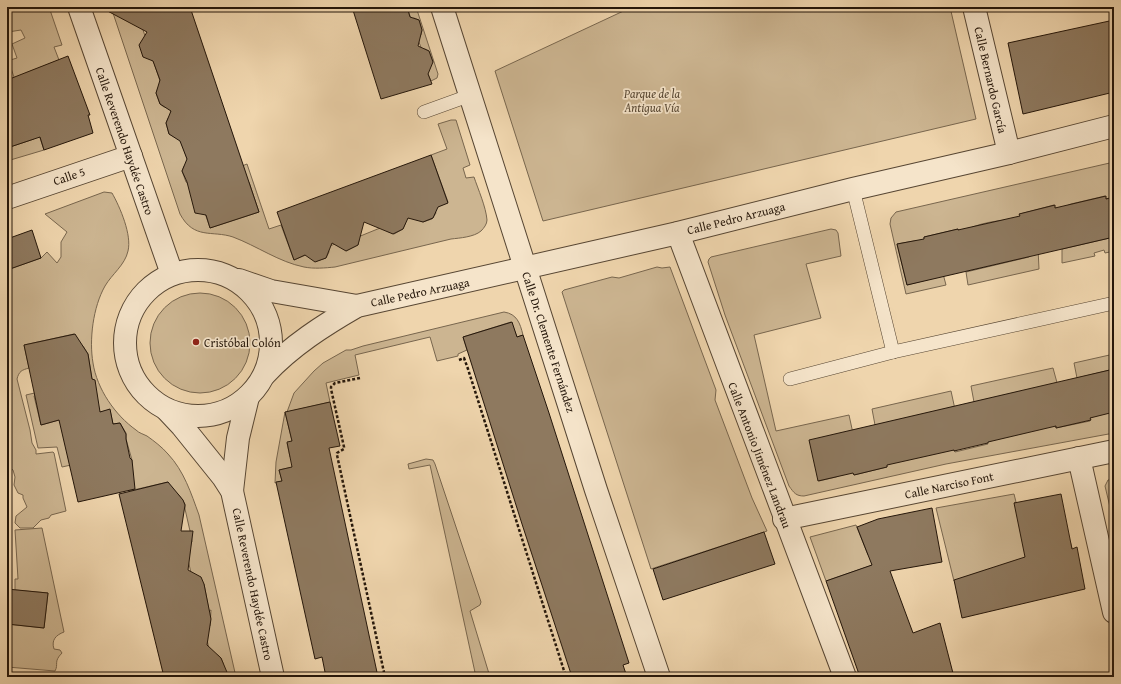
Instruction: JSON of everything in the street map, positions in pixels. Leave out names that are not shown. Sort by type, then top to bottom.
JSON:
[{"type":"street","name":"Calle Reverendo Haydée Castro","points":[[79,7],[172,274]]},
{"type":"street","name":"Calle Dr. Clemente Fernández","points":[[442,7],[525,268],[536,297],[596,490],[659,677]]},
{"type":"street","name":"Calle Bernardo García","points":[[974,7],[1009,153]]},
{"type":"street","name":"Calle Pedro Arzuaga","points":[[248,397],[277,361],[325,324],[357,306],[678,233],[1114,126]]},
{"type":"street","name":"Calle 5","points":[[7,198],[131,156]]},
{"type":"street","name":"Calle Antonio Jiménez Landrau","points":[[678,233],[784,519],[845,677]]},
{"type":"street","name":"Calle Pedro Arzuaga","points":[[172,274],[200,270],[228,277],[271,291],[357,306]]},
{"type":"street","points":[[172,274],[148,289],[131,312],[124,340],[128,369],[144,393],[167,410],[194,417],[209,416],[225,411],[248,397]]},
{"type":"street","points":[[228,277],[252,294],[267,318],[271,346],[265,374]]},
{"type":"street","name":"Calle Reverendo Haydée Castro","points":[[248,397],[238,438],[232,491],[273,677]]},
{"type":"street","name":"Calle Reverendo Haydée Castro","points":[[167,410],[182,426],[223,477],[232,491]]},
{"type":"street","name":"Calle Narciso Font","points":[[784,519],[1114,451]]},
{"type":"street","points":[[1079,458],[1114,612]]},
{"type":"lane","points":[[424,112],[471,95]]},
{"type":"lane","points":[[853,189],[893,352]]},
{"type":"lane","points":[[790,379],[893,352],[1114,303]]},
{"type":"path","points":[[459,360],[464,358],[468,369],[566,677]]},
{"type":"path","points":[[360,378],[335,383],[331,386],[331,389],[344,447],[344,449],[337,453],[337,455],[385,677]]},
{"type":"green space","points":[[7,7],[49,7],[62,45],[54,47],[59,60],[26,73],[31,87],[33,117],[44,150],[7,161],[7,148],[34,139],[11,68],[7,69],[7,61],[17,58],[12,44],[25,38],[21,30],[8,32],[7,28],[9,26],[7,19]]},
{"type":"green space","points":[[111,7],[142,27],[162,87],[158,88],[156,93],[160,104],[164,107],[169,106],[172,116],[168,118],[166,123],[169,134],[175,137],[179,136],[189,164],[184,166],[182,171],[186,182],[194,190],[204,210],[210,228],[259,212],[242,166],[247,164],[269,229],[281,225],[294,260],[308,254],[317,261],[326,258],[329,252],[328,247],[339,242],[346,251],[358,245],[358,237],[385,226],[387,231],[394,234],[403,229],[405,224],[404,220],[412,216],[423,222],[432,219],[436,213],[434,208],[448,202],[431,155],[447,149],[438,124],[451,120],[456,120],[470,165],[463,168],[466,178],[474,177],[484,204],[487,220],[485,226],[481,231],[471,236],[451,239],[335,267],[320,268],[308,268],[295,265],[233,237],[204,233],[191,228],[180,214]]},
{"type":"green space","points":[[407,7],[416,7],[438,74],[437,78],[431,81],[426,69],[433,62],[429,51],[425,49],[422,50],[417,37],[421,35],[422,30],[419,20],[414,18],[411,19]]},
{"type":"green space","name":"Parque de la Antigua Vía","points":[[632,7],[950,7],[976,119],[543,221],[495,71]]},
{"type":"green space","points":[[1114,162],[1114,197],[1106,199],[1105,196],[1071,204],[1056,211],[1054,205],[1020,214],[1021,219],[981,224],[959,234],[958,229],[924,237],[925,242],[914,241],[897,244],[907,285],[934,278],[942,270],[946,285],[906,294],[890,224],[891,218],[896,212]]},
{"type":"green space","points":[[104,192],[112,193],[127,229],[129,244],[124,261],[105,286],[101,294],[95,314],[92,334],[92,354],[95,373],[103,392],[114,409],[128,424],[138,432],[150,438],[166,451],[174,461],[186,483],[199,515],[236,677],[226,677],[221,658],[218,655],[211,657],[204,627],[210,626],[211,610],[209,611],[204,584],[192,577],[185,547],[192,542],[185,504],[179,495],[172,496],[168,482],[129,491],[132,460],[126,439],[126,433],[120,423],[113,424],[110,410],[91,414],[92,379],[88,354],[83,346],[76,347],[74,334],[24,345],[29,368],[21,371],[17,379],[36,454],[54,453],[66,511],[51,515],[49,518],[41,520],[33,528],[20,528],[15,523],[16,516],[27,507],[23,495],[18,493],[14,485],[15,477],[13,470],[7,464],[9,433],[7,434],[7,270],[41,258],[47,252],[57,263],[61,257],[61,242],[67,232],[45,214]]},
{"type":"green space","points":[[831,229],[836,230],[838,233],[841,256],[806,264],[821,318],[754,335],[776,431],[849,415],[854,438],[818,479],[819,481],[836,477],[852,469],[854,475],[887,467],[886,462],[953,446],[955,452],[988,444],[987,439],[1055,423],[1056,428],[1090,421],[1090,415],[1114,412],[1114,433],[946,464],[804,496],[795,494],[789,486],[725,315],[708,262],[711,257]]},
{"type":"green space","points":[[1114,237],[1114,251],[1105,253],[1104,250],[1094,253],[1095,256],[1062,263],[1062,249]]},
{"type":"green space","points":[[1038,248],[1039,269],[968,285],[966,272],[1029,257]]},
{"type":"green space","points":[[657,267],[670,267],[716,390],[715,400],[752,498],[767,531],[651,569],[562,292],[564,290],[612,277],[619,278]]},
{"type":"green space","points":[[200,293],[219,297],[236,307],[246,324],[250,343],[246,362],[236,379],[219,389],[200,393],[181,389],[164,379],[154,362],[150,343],[154,324],[164,307],[181,297]]},
{"type":"green space","points":[[504,312],[515,317],[521,327],[523,335],[517,337],[511,322],[463,337],[467,350],[458,354],[458,356],[437,361],[430,337],[355,355],[359,375],[326,383],[330,402],[287,412],[294,393],[314,371],[323,363],[346,350]]},
{"type":"green space","points":[[1114,354],[1114,369],[1077,378],[1074,363]]},
{"type":"green space","points":[[1053,368],[1059,390],[974,402],[971,386]]},
{"type":"green space","points":[[43,391],[44,393],[34,396],[41,425],[59,420],[80,463],[62,467],[57,447],[38,448],[26,395]]},
{"type":"green space","points":[[951,391],[956,414],[875,425],[872,409]]},
{"type":"green space","points":[[285,412],[292,441],[287,443],[290,457],[302,465],[279,470],[282,481],[275,483],[276,462]]},
{"type":"green space","points":[[426,459],[433,460],[435,464],[481,602],[480,605],[470,611],[490,677],[476,677],[430,465],[409,469],[408,464]]},
{"type":"green space","points":[[1114,479],[1114,524],[1105,486],[1108,480]]},
{"type":"green space","points":[[1014,494],[1016,502],[1014,503],[1070,541],[1072,548],[1025,558],[954,581],[936,508]]},
{"type":"green space","points":[[856,525],[868,555],[893,545],[887,560],[826,581],[810,537]]},
{"type":"green space","points":[[42,528],[64,632],[57,636],[53,643],[54,649],[60,650],[62,653],[57,661],[55,671],[7,667],[7,624],[44,628],[48,593],[15,590],[15,579],[18,579],[15,530]]},
{"type":"building","points":[[100,7],[190,7],[259,212],[210,228],[206,215],[195,213],[187,182],[182,171],[187,159],[180,141],[169,134],[166,123],[171,111],[160,104],[156,93],[160,80],[153,61],[143,57],[139,45],[147,32]]},
{"type":"building","points":[[352,7],[407,7],[410,17],[419,20],[422,30],[418,46],[429,51],[433,62],[428,74],[432,84],[381,99]]},
{"type":"building","points":[[1114,20],[1114,92],[1023,114],[1008,43]]},
{"type":"building","points":[[68,56],[90,115],[88,115],[93,133],[44,150],[40,137],[7,148],[7,80]]},
{"type":"building","points":[[431,155],[448,203],[438,207],[433,218],[423,222],[408,218],[403,229],[393,234],[364,222],[358,245],[346,251],[332,243],[326,258],[315,262],[305,255],[294,260],[277,212]]},
{"type":"building","points":[[1106,196],[1106,199],[1114,197],[1114,237],[907,285],[897,244],[1020,216],[1019,214],[1055,205],[1055,208]]},
{"type":"building","points":[[32,230],[41,258],[7,270],[7,239]]},
{"type":"building","points":[[512,322],[517,337],[523,335],[549,413],[629,663],[623,665],[627,677],[572,677],[522,524],[463,337]]},
{"type":"building","points":[[75,334],[88,354],[92,379],[95,380],[100,412],[110,409],[113,424],[120,423],[126,434],[130,458],[132,460],[135,489],[78,502],[59,420],[41,425],[24,345]]},
{"type":"building","points":[[1114,369],[1114,412],[1090,418],[1091,420],[1056,428],[1056,426],[954,451],[887,465],[887,467],[854,475],[853,473],[818,481],[809,440]]},
{"type":"building","points":[[330,402],[340,446],[329,448],[378,677],[326,677],[322,657],[315,659],[276,482],[282,481],[279,470],[292,467],[287,442],[292,441],[285,412]]},
{"type":"building","points":[[168,482],[183,500],[185,505],[181,531],[193,531],[188,570],[201,577],[204,584],[211,619],[207,645],[221,658],[229,677],[164,677],[119,494]]},
{"type":"building","points":[[1061,494],[1072,549],[1077,547],[1085,589],[962,618],[954,580],[1025,557],[1014,503]]},
{"type":"building","points":[[932,508],[942,562],[890,571],[913,633],[940,623],[954,677],[860,677],[826,581],[872,565],[857,527],[878,519]]},
{"type":"building","points":[[764,532],[775,564],[663,600],[653,569]]},
{"type":"building","points":[[7,589],[48,593],[44,628],[7,624]]},
{"type":"place","name":"Cristóbal Colón","points":[[196,342]]}]
